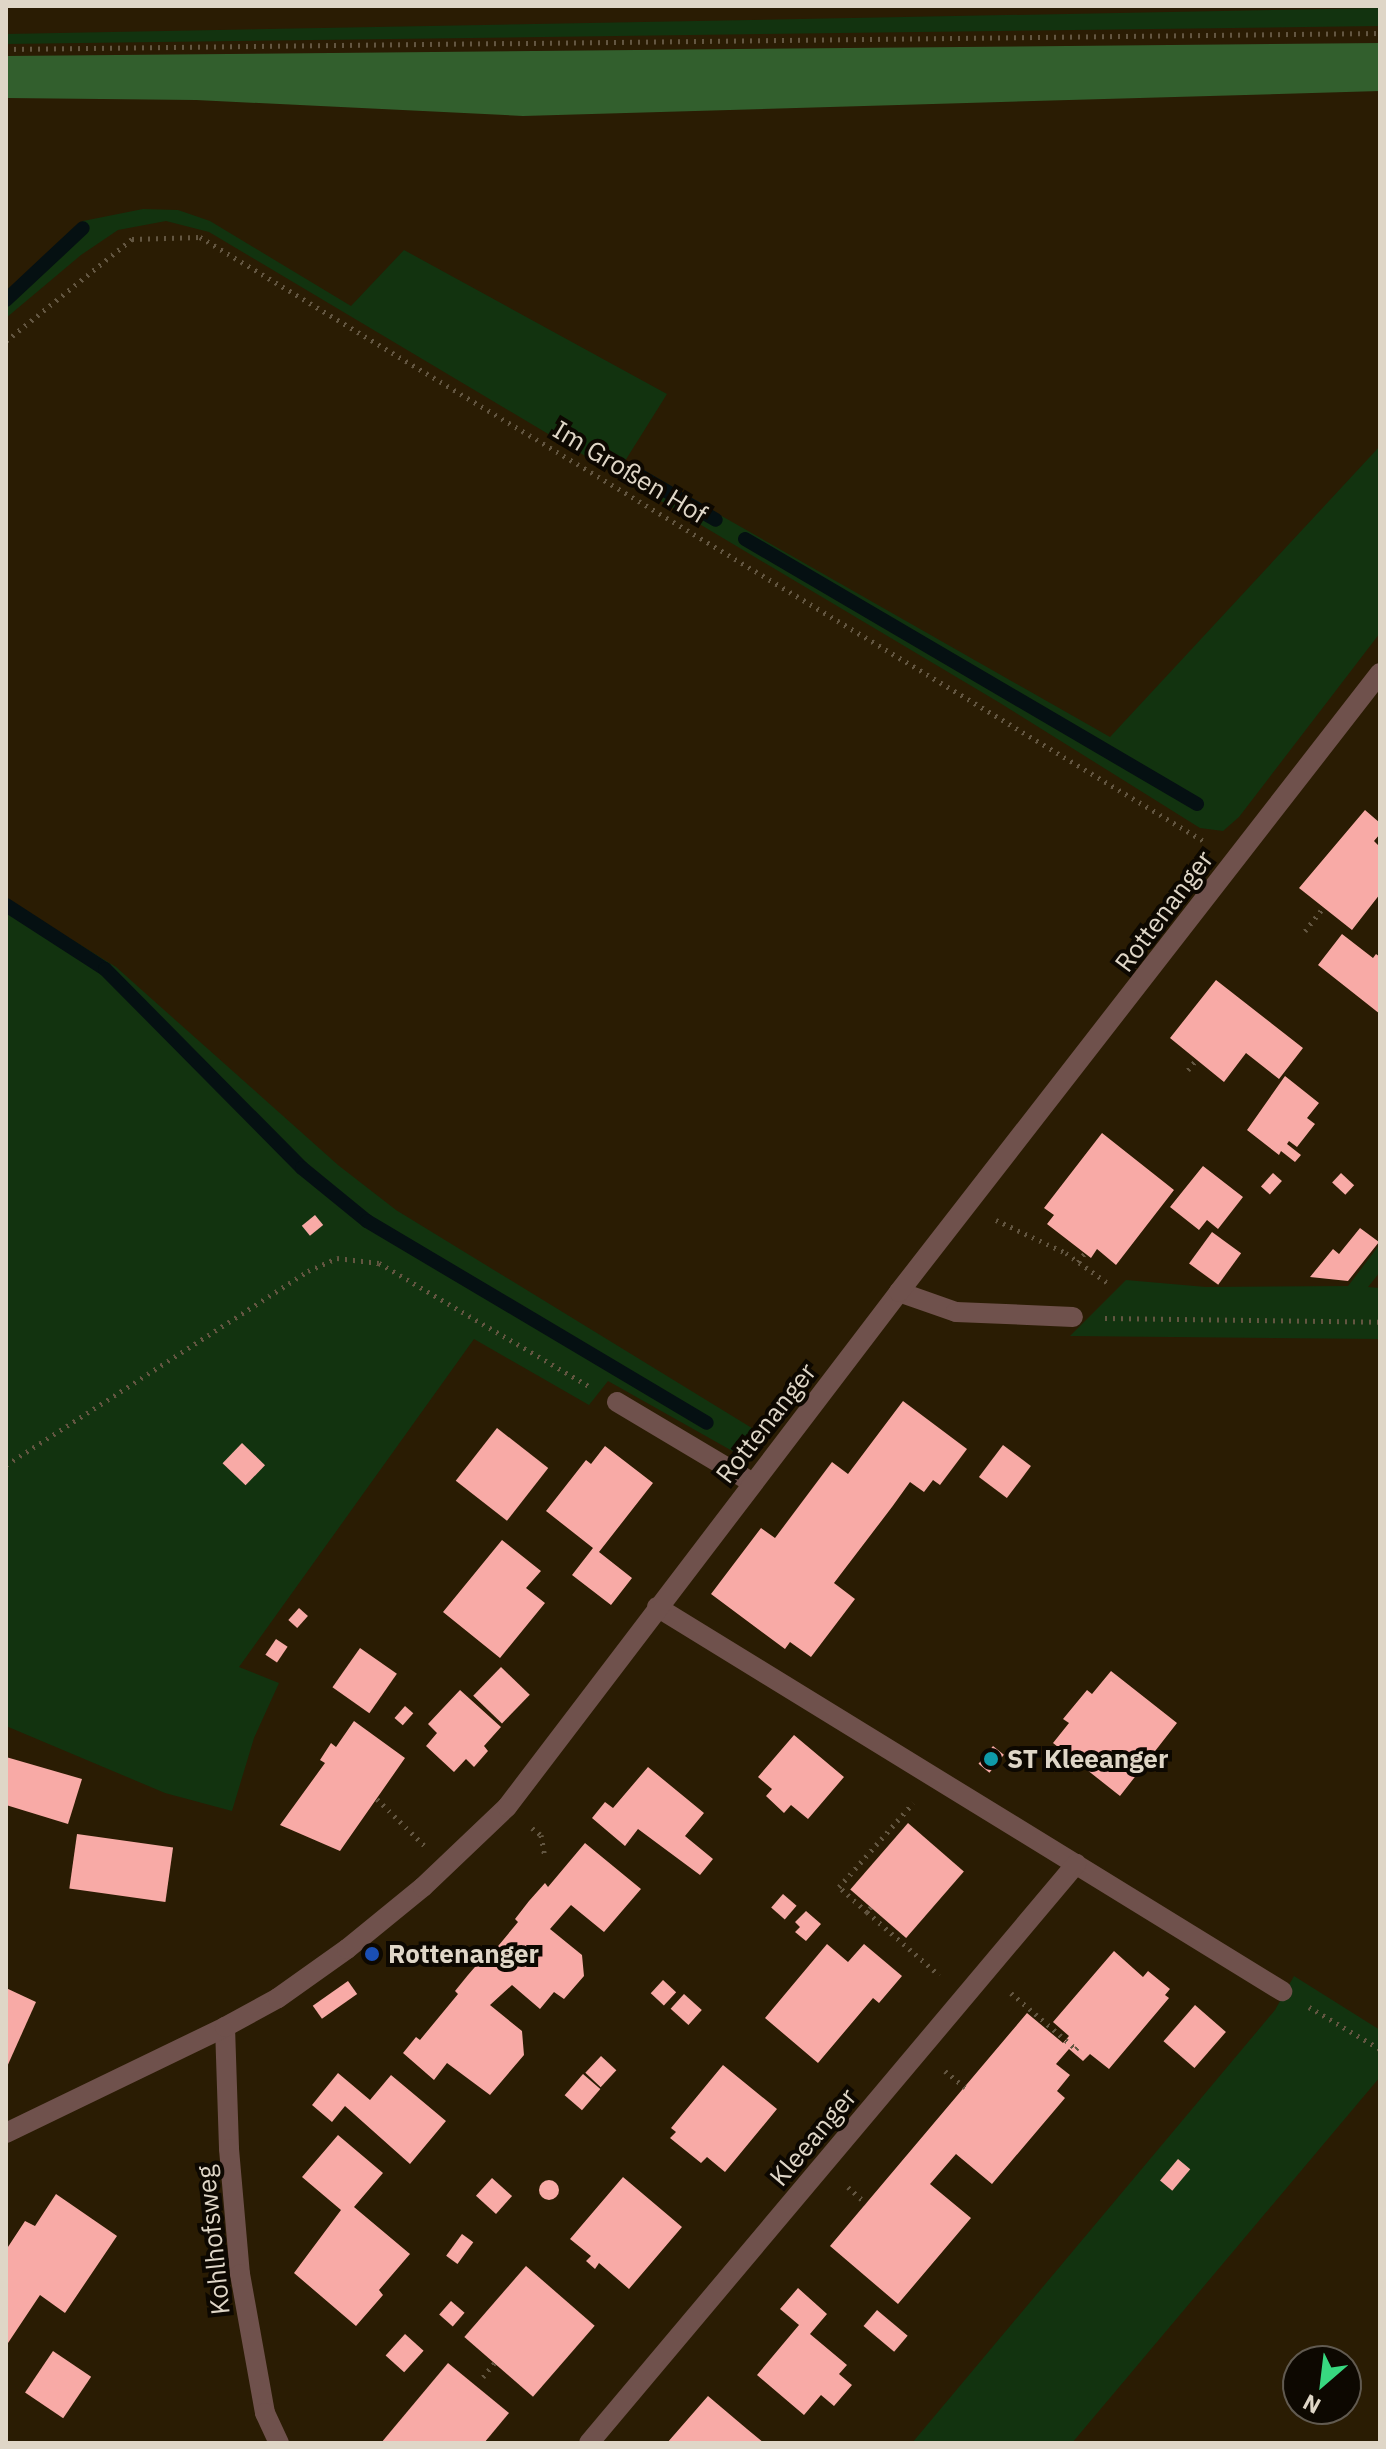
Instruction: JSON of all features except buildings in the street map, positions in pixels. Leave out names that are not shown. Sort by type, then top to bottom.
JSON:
[{"type":"street","name":"Rottenanger","points":[[6,2133],[225,2027],[278,1998],[347,1949],[462,1852],[507,1807],[899,1292],[1380,673]]},
{"type":"street","points":[[899,1292],[956,1312],[1073,1317]]},
{"type":"street","points":[[617,1402],[753,1483]]},
{"type":"street","points":[[657,1607],[1282,1991]]},
{"type":"street","name":"Kleeanger","points":[[589,2443],[1076,1864]]},
{"type":"street","name":"Kohlhofsweg","points":[[225,2027],[229,2149],[240,2274],[265,2413],[279,2443]]},
{"type":"path","points":[[6,49],[1380,33]]},
{"type":"path","name":"Im Großen Hof","points":[[6,341],[132,239],[200,237],[1236,860]]},
{"type":"path","points":[[1305,931],[1323,908]]},
{"type":"path","points":[[1188,1070],[1196,1060]]},
{"type":"path","points":[[966,1207],[1078,1262],[1109,1284]]},
{"type":"path","points":[[1078,1262],[1085,1253]]},
{"type":"path","points":[[6,1465],[308,1271],[337,1258],[379,1263],[617,1402]]},
{"type":"path","points":[[1073,1317],[1380,1322]]},
{"type":"path","points":[[935,1778],[839,1887],[869,1910],[964,1997]]},
{"type":"path","points":[[377,1799],[429,1850],[445,1835],[462,1852]]},
{"type":"path","points":[[986,1972],[1076,2049],[1080,2045]]},
{"type":"path","points":[[1282,1991],[1380,2049]]},
{"type":"path","points":[[483,2377],[495,2362]]},
{"type":"green space","points":[[1380,8],[1380,26],[6,44],[6,34]]},
{"type":"green space","points":[[1380,43],[1380,91],[523,116],[196,100],[6,98],[6,56]]},
{"type":"green space","points":[[143,209],[178,210],[210,221],[351,306],[404,250],[667,394],[625,461],[1110,737],[1380,446],[1380,633],[1239,817],[1223,831],[1200,828],[1000,703],[209,232],[166,221],[118,230],[81,255],[6,318],[6,295],[83,221]]},
{"type":"green space","points":[[6,899],[116,967],[338,1165],[396,1210],[760,1433],[743,1457],[608,1381],[589,1405],[474,1339],[239,1667],[279,1683],[254,1738],[232,1811],[165,1793],[6,1726]]},
{"type":"green space","points":[[1380,1244],[1380,1272],[1368,1287],[1380,1288],[1380,1339],[1070,1336],[1126,1280],[1206,1287],[1348,1286]]},
{"type":"green space","points":[[1294,1976],[1380,2030],[1380,2077],[1072,2443],[912,2443],[1275,2010]]},
{"type":"waterway","points":[[6,300],[83,228]]},
{"type":"waterway","points":[[637,474],[716,520]]},
{"type":"waterway","points":[[745,539],[1197,804]]},
{"type":"waterway","points":[[6,905],[105,969],[302,1168],[367,1221],[707,1423]]},
{"type":"place","name":"ST Kleeanger","points":[[991,1759]]},
{"type":"place","name":"Rottenanger","points":[[372,1954]]}]
